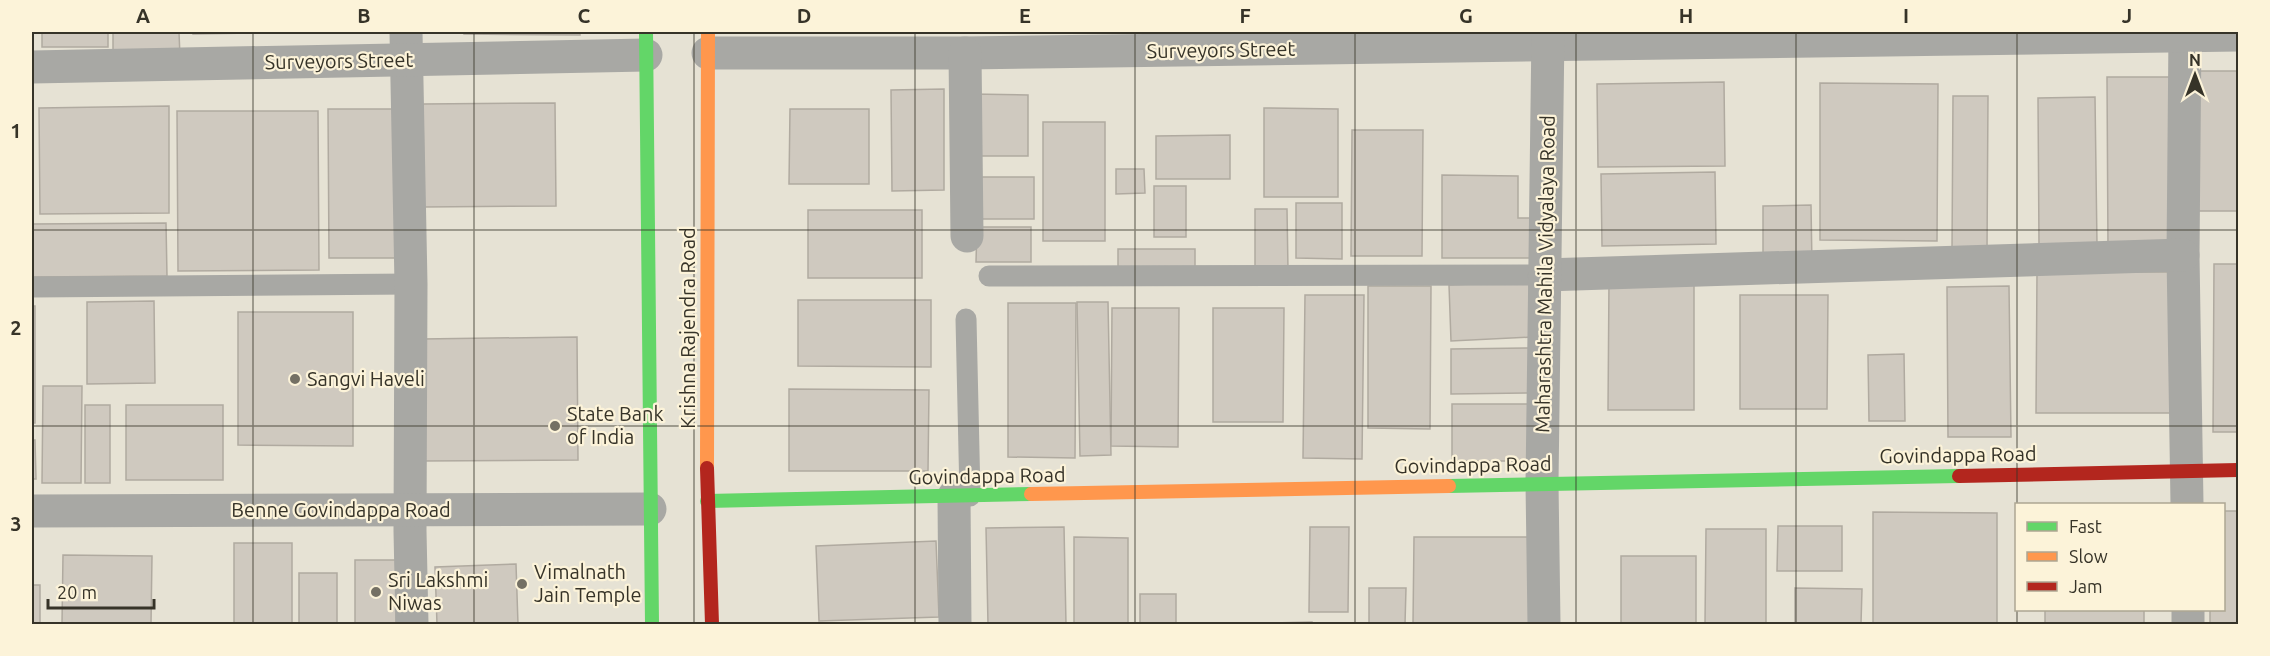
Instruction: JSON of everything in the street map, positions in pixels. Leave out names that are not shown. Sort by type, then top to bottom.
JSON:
[{"type":"street","points":[[2185,34],[2183,255],[2187,503]]},
{"type":"street","name":"Surveyors Street","points":[[708,42],[956,46],[1548,38],[2238,35]]},
{"type":"street","name":"Maharashtra Mahila Vidyalaya Road","points":[[1544,624],[1542,483],[1548,38]]},
{"type":"street","name":"Krishna Rajendra Road","points":[[708,42],[707,501],[712,624]]},
{"type":"street","name":"Surveyors Street","points":[[32,67],[406,46],[646,43]]},
{"type":"street","name":"Krishna Rajendra Road","points":[[646,43],[652,624]]},
{"type":"street","points":[[406,46],[411,284],[412,624]]},
{"type":"street","points":[[956,46],[967,236]]},
{"type":"street","points":[[1544,275],[2183,255]]},
{"type":"street","name":"Govindappa Road","points":[[707,501],[2238,470]]},
{"type":"street","points":[[956,624],[962,496]]},
{"type":"street","name":"Benne Govindappa Road","points":[[32,511],[650,509]]},
{"type":"lane","points":[[989,276],[1544,275]]},
{"type":"lane","points":[[32,287],[411,284]]},
{"type":"lane","points":[[962,496],[966,319]]},
{"type":"building","points":[[42,32],[108,32],[108,47],[42,47]]},
{"type":"building","points":[[113,32],[179,32],[180,57],[113,58]]},
{"type":"building","points":[[193,32],[252,32],[252,33],[193,34]]},
{"type":"building","points":[[464,32],[580,32],[580,35],[464,34]]},
{"type":"building","points":[[956,32],[1046,32],[1046,33]]},
{"type":"building","points":[[2197,71],[2238,71],[2238,211],[2197,211]]},
{"type":"building","points":[[2107,77],[2178,77],[2179,248],[2108,249]]},
{"type":"building","points":[[1724,82],[1725,166],[1598,167],[1597,84]]},
{"type":"building","points":[[1820,83],[1938,84],[1937,241],[1820,240]]},
{"type":"building","points":[[944,89],[944,190],[892,191],[891,90]]},
{"type":"building","points":[[971,94],[1028,95],[1028,156],[971,156]]},
{"type":"building","points":[[1953,96],[1988,96],[1987,251],[1952,251]]},
{"type":"building","points":[[2095,97],[2097,245],[2039,245],[2038,98]]},
{"type":"building","points":[[555,103],[556,206],[424,207],[423,104]]},
{"type":"building","points":[[169,106],[169,213],[40,214],[39,108]]},
{"type":"building","points":[[1264,108],[1338,109],[1338,197],[1264,197]]},
{"type":"building","points":[[328,109],[397,109],[397,258],[329,258]]},
{"type":"building","points":[[790,109],[869,109],[869,184],[789,184]]},
{"type":"building","points":[[177,111],[318,111],[319,270],[178,271]]},
{"type":"building","points":[[1043,122],[1105,122],[1105,241],[1043,241]]},
{"type":"building","points":[[1352,130],[1423,130],[1422,256],[1351,256]]},
{"type":"building","points":[[1230,135],[1230,179],[1156,179],[1156,136]]},
{"type":"building","points":[[1116,169],[1144,169],[1145,193],[1116,194]]},
{"type":"building","points":[[1715,172],[1716,244],[1602,246],[1601,174]]},
{"type":"building","points":[[1442,175],[1518,176],[1518,218],[1533,218],[1533,258],[1442,258]]},
{"type":"building","points":[[973,177],[1034,177],[1034,219],[973,219]]},
{"type":"building","points":[[1154,186],[1186,186],[1186,237],[1154,237]]},
{"type":"building","points":[[1296,203],[1342,203],[1342,259],[1296,258]]},
{"type":"building","points":[[1811,205],[1812,265],[1763,265],[1763,206]]},
{"type":"building","points":[[1255,209],[1287,209],[1288,270],[1255,271]]},
{"type":"building","points":[[808,210],[922,210],[922,278],[808,278]]},
{"type":"building","points":[[166,223],[167,276],[32,277],[32,224]]},
{"type":"building","points":[[977,227],[1031,227],[1031,262],[976,262]]},
{"type":"building","points":[[1118,249],[1195,249],[1195,268],[1118,268]]},
{"type":"building","points":[[2214,264],[2238,264],[2238,432],[2213,432]]},
{"type":"building","points":[[2037,272],[2174,272],[2174,413],[2036,413]]},
{"type":"building","points":[[1609,281],[1694,282],[1694,410],[1608,410]]},
{"type":"building","points":[[1529,282],[1532,337],[1451,341],[1449,285]]},
{"type":"building","points":[[1368,286],[1431,286],[1430,429],[1368,428]]},
{"type":"building","points":[[2009,286],[2011,437],[1948,437],[1947,287]]},
{"type":"building","points":[[1305,295],[1364,295],[1362,459],[1303,458]]},
{"type":"building","points":[[1740,295],[1828,295],[1827,409],[1740,409]]},
{"type":"building","points":[[798,300],[931,300],[931,367],[798,366]]},
{"type":"building","points":[[154,301],[155,383],[87,384],[87,302]]},
{"type":"building","points":[[1077,302],[1108,302],[1111,455],[1080,456]]},
{"type":"building","points":[[1008,303],[1076,303],[1075,458],[1008,457]]},
{"type":"building","points":[[32,306],[35,306],[35,423],[32,423]]},
{"type":"building","points":[[1112,308],[1179,308],[1178,447],[1111,446]]},
{"type":"building","points":[[1213,308],[1284,308],[1283,422],[1213,422]]},
{"type":"building","name":"Sangvi Haveli","points":[[238,312],[353,312],[353,446],[238,445]]},
{"type":"building","points":[[577,337],[578,460],[422,461],[422,339]]},
{"type":"building","points":[[1529,348],[1530,393],[1451,394],[1451,349]]},
{"type":"building","points":[[1904,354],[1905,421],[1869,421],[1868,355]]},
{"type":"building","points":[[43,386],[82,386],[81,483],[42,483]]},
{"type":"building","points":[[789,389],[929,390],[928,471],[789,471]]},
{"type":"building","points":[[1452,404],[1529,404],[1529,461],[1452,461]]},
{"type":"building","points":[[85,405],[110,405],[110,483],[85,483]]},
{"type":"building","points":[[126,405],[223,405],[223,480],[126,480]]},
{"type":"building","points":[[32,440],[35,440],[36,479],[32,479]]},
{"type":"building","points":[[2225,511],[2238,511],[2238,624],[2210,624],[2210,611],[2225,611]]},
{"type":"building","points":[[1873,512],[1997,513],[1997,624],[1873,624]]},
{"type":"building","points":[[1778,526],[1842,526],[1842,571],[1777,571]]},
{"type":"building","points":[[1064,527],[1066,624],[988,624],[986,528]]},
{"type":"building","points":[[1310,527],[1349,527],[1348,612],[1309,612]]},
{"type":"building","points":[[1706,529],[1766,529],[1766,624],[1705,624]]},
{"type":"building","points":[[1074,537],[1128,538],[1128,624],[1074,624]]},
{"type":"building","points":[[1414,537],[1531,537],[1531,624],[1413,624]]},
{"type":"building","points":[[936,541],[939,617],[819,621],[816,546]]},
{"type":"building","points":[[234,543],[292,543],[292,624],[234,624]]},
{"type":"building","points":[[63,555],[152,556],[151,624],[62,624]]},
{"type":"building","points":[[1621,556],[1696,556],[1696,624],[1621,624]]},
{"type":"building","name":"Sri Lakshmi Niwas","points":[[355,560],[396,560],[396,624],[355,624]]},
{"type":"building","points":[[516,564],[518,624],[437,624],[435,567]]},
{"type":"building","points":[[299,573],[337,573],[337,624],[299,624]]},
{"type":"building","points":[[32,585],[40,585],[40,624],[32,624]]},
{"type":"building","points":[[1369,588],[1406,588],[1405,624],[1369,624]]},
{"type":"building","points":[[1795,588],[1862,589],[1861,624],[1795,624]]},
{"type":"building","points":[[1140,594],[1176,594],[1176,624],[1140,624]]},
{"type":"building","points":[[2045,611],[2144,611],[2144,624],[2045,624]]},
{"type":"building","points":[[1312,622],[1312,624],[1272,624],[1272,623]]},
{"type":"traffic: fast","points":[[646,32],[652,624]]},
{"type":"traffic: fast","points":[[1449,486],[1959,476]]},
{"type":"traffic: fast","points":[[707,501],[1031,494]]},
{"type":"traffic: slow","points":[[707,468],[708,32]]},
{"type":"traffic: slow","points":[[1031,494],[1449,486]]},
{"type":"traffic: jam","points":[[707,468],[712,624]]},
{"type":"traffic: jam","points":[[1959,476],[2238,470]]},
{"type":"place","name":"Sangvi Haveli","points":[[295,379]]},
{"type":"place","name":"State Bank of India","points":[[555,426]]},
{"type":"place","name":"Vimalnath Jain Temple","points":[[522,584]]},
{"type":"place","name":"Sri Lakshmi Niwas","points":[[376,592]]}]
